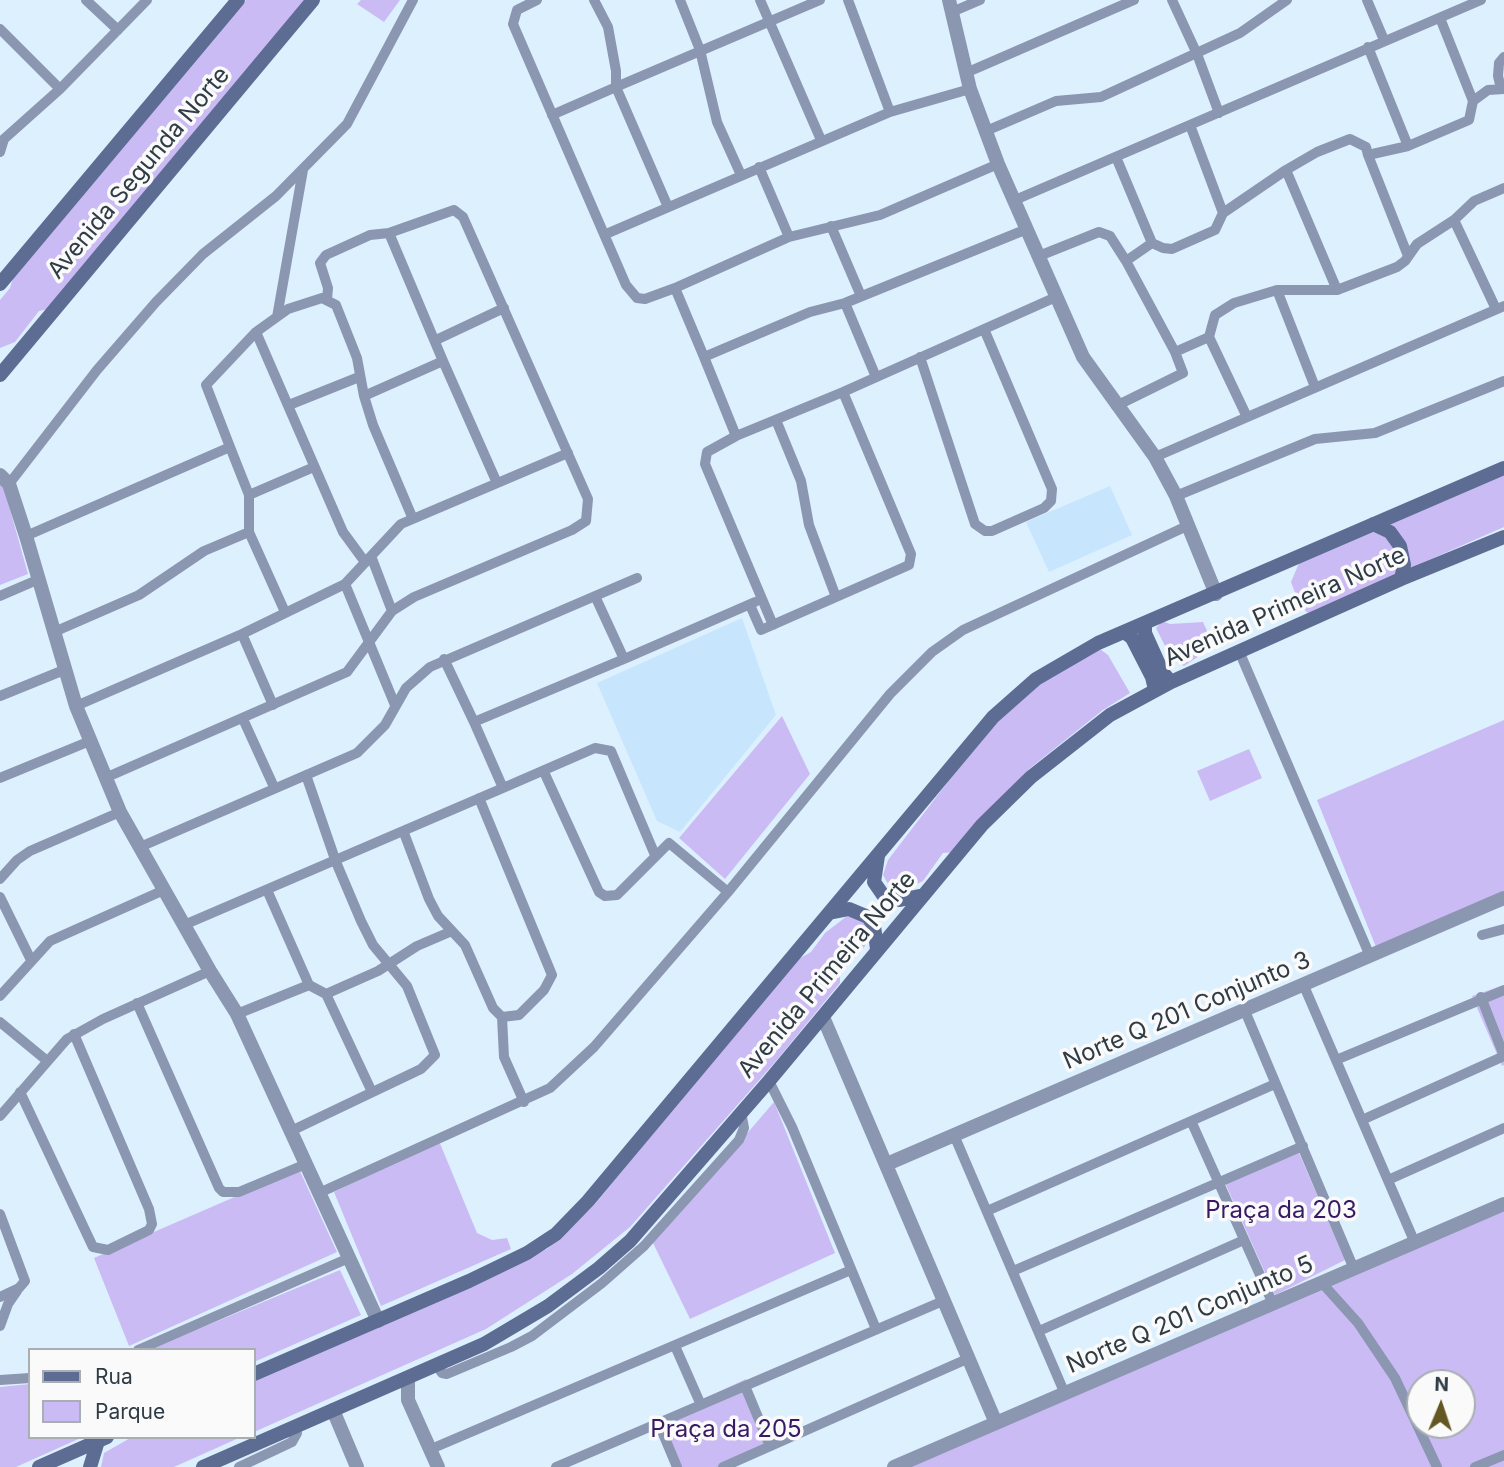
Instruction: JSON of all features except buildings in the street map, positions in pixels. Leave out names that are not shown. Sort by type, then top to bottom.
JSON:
[{"type":"main road","name":"Avenida Segunda Norte","points":[[0,375],[313,0]]},
{"type":"main road","name":"Avenida Segunda Norte","points":[[0,284],[235,1]]},
{"type":"main road","points":[[0,358],[19,353]]},
{"type":"main road","name":"Avenida Primeira Norte","points":[[256,1373],[527,1254],[555,1234],[588,1201],[993,717],[1036,679],[1078,653],[1124,632],[1504,468]]},
{"type":"main road","points":[[1373,524],[1390,532],[1400,546],[1404,565],[1401,579]]},
{"type":"main road","name":"Avenida Primeira Norte","points":[[203,1467],[437,1366],[548,1306],[599,1268],[630,1241],[769,1081],[982,825],[1031,777],[1110,715],[1171,682],[1401,579],[1504,537]]},
{"type":"main road","points":[[1145,623],[1145,633],[1158,663],[1171,682]]},
{"type":"main road","points":[[1124,632],[1132,638],[1152,677],[1155,690]]},
{"type":"main road","points":[[878,855],[874,882],[883,895],[900,900],[926,894]]},
{"type":"main road","points":[[829,913],[849,909],[868,917],[874,926],[877,948]]},
{"type":"main road","points":[[39,1467],[103,1439]]},
{"type":"main road","points":[[90,1467],[103,1439]]},
{"type":"street","points":[[86,0],[118,30]]},
{"type":"street","points":[[0,152],[2,137],[60,89],[147,0]]},
{"type":"street","points":[[378,1321],[237,1014],[120,812],[76,706],[26,536],[4,480],[156,302],[203,254],[250,218],[303,170],[347,124],[382,53],[413,0]]},
{"type":"street","points":[[537,0],[517,10],[513,24],[626,285],[637,298],[645,299],[675,288],[789,237],[880,215],[998,164]]},
{"type":"street","points":[[594,0],[608,27],[617,71],[616,87],[668,207]]},
{"type":"street","points":[[680,0],[701,50],[717,122],[741,175]]},
{"type":"street","points":[[760,0],[821,140]]},
{"type":"street","points":[[552,115],[820,0]]},
{"type":"street","points":[[848,0],[890,112]]},
{"type":"street","points":[[980,0],[951,6],[970,89],[998,164],[1083,357],[1155,457],[1175,496],[1216,594]]},
{"type":"street","points":[[968,72],[1134,0]]},
{"type":"street","points":[[1172,0],[1198,54],[1219,113]]},
{"type":"street","points":[[986,131],[1056,102],[1101,97],[1240,33],[1287,0]]},
{"type":"street","points":[[1367,0],[1384,40]]},
{"type":"street","points":[[1015,200],[1481,0]]},
{"type":"street","points":[[1368,155],[1409,146],[1469,120],[1473,101],[1440,18]]},
{"type":"street","points":[[0,29],[60,89]]},
{"type":"street","points":[[1368,47],[1409,146]]},
{"type":"street","points":[[1473,101],[1488,90],[1503,89],[1499,63],[1504,57]]},
{"type":"street","points":[[606,234],[890,112],[970,89]]},
{"type":"street","points":[[1190,125],[1223,213]]},
{"type":"street","points":[[1116,157],[1152,243],[1172,249],[1215,230],[1223,213],[1286,170],[1317,152],[1350,139],[1366,147],[1408,256]]},
{"type":"street","points":[[759,167],[789,237]]},
{"type":"street","points":[[277,317],[303,170]]},
{"type":"street","points":[[1286,170],[1338,290]]},
{"type":"street","points":[[1247,417],[1209,337],[1214,315],[1234,303],[1277,290],[1338,290],[1397,267],[1423,239],[1454,220],[1474,201],[1504,188]]},
{"type":"street","points":[[105,778],[347,672],[392,611],[415,597],[494,565],[586,521],[588,499],[460,213],[454,210],[389,233],[370,235],[326,256],[320,263],[328,289],[327,299],[342,315],[357,358],[359,377],[373,425],[413,519]]},
{"type":"street","points":[[1155,457],[1500,307],[1454,220]]},
{"type":"street","points":[[831,226],[860,296]]},
{"type":"street","points":[[704,357],[810,312],[845,303],[1027,229]]},
{"type":"street","points":[[1039,256],[1099,232],[1110,236],[1175,352],[1183,373],[1116,406]]},
{"type":"street","points":[[389,233],[498,483]]},
{"type":"street","points":[[1126,261],[1152,243]]},
{"type":"street","points":[[675,288],[736,436]]},
{"type":"street","points":[[1277,290],[1315,387]]},
{"type":"street","points":[[773,625],[705,464],[707,452],[736,436],[1056,297]]},
{"type":"street","points":[[285,612],[249,532],[249,495],[206,385],[256,332],[277,317],[312,300],[327,299]]},
{"type":"street","points":[[845,303],[876,377]]},
{"type":"street","points":[[436,340],[504,309]]},
{"type":"street","points":[[920,357],[975,524],[985,531],[992,531],[1044,508],[1051,501],[1052,489],[984,328]]},
{"type":"street","points":[[256,332],[343,532],[368,559],[392,611]]},
{"type":"street","points":[[1175,352],[1209,337]]},
{"type":"street","points":[[364,396],[443,361]]},
{"type":"street","points":[[289,405],[359,377]]},
{"type":"street","points":[[1175,496],[1315,439],[1375,433],[1504,381]]},
{"type":"street","points":[[750,605],[761,630],[909,565],[911,559],[842,392]]},
{"type":"street","points":[[776,420],[802,481],[809,525],[836,597]]},
{"type":"street","points":[[26,536],[230,447]]},
{"type":"street","points":[[76,706],[242,634],[345,584],[391,532],[413,519],[568,453]]},
{"type":"street","points":[[249,495],[314,467]]},
{"type":"street","points":[[319,1192],[550,1088],[578,1065],[728,892],[890,694],[932,653],[963,630],[1187,526]]},
{"type":"street","points":[[54,632],[139,595],[204,551],[249,532]]},
{"type":"street","points":[[141,847],[357,753],[385,725],[395,705],[418,677],[444,659],[637,578]]},
{"type":"street","points":[[0,596],[37,579]]},
{"type":"street","points":[[345,584],[395,705]]},
{"type":"street","points":[[595,596],[624,659]]},
{"type":"street","points":[[474,722],[761,599]]},
{"type":"street","points":[[242,634],[272,705]]},
{"type":"street","points":[[1240,651],[1370,956]]},
{"type":"street","points":[[444,659],[503,788]]},
{"type":"street","points":[[0,696],[64,670]]},
{"type":"street","points":[[243,719],[274,788]]},
{"type":"street","points":[[0,778],[90,741]]},
{"type":"street","points":[[184,925],[404,833],[595,748],[611,751],[655,855]]},
{"type":"street","points":[[544,772],[599,892],[605,896],[617,895],[665,845],[674,845],[728,892]]},
{"type":"street","points":[[291,1131],[421,1069],[435,1055],[407,986],[373,945],[336,862],[306,775]]},
{"type":"street","points":[[479,798],[552,975],[544,990],[519,1014],[502,1017]]},
{"type":"street","points":[[0,879],[17,860],[30,851],[120,812]]},
{"type":"street","points":[[404,833],[438,916],[465,945],[493,1008],[502,1017],[504,1057],[524,1102]]},
{"type":"street","points":[[0,996],[31,960],[59,935],[164,890]]},
{"type":"street","points":[[267,890],[309,985],[326,995],[372,1092]]},
{"type":"street","points":[[0,897],[31,960]]},
{"type":"street","name":"Norte Q 201 Conjunto 3","points":[[887,1164],[1504,898]]},
{"type":"street","points":[[1482,935],[1504,929]]},
{"type":"street","points":[[326,995],[452,930]]},
{"type":"street","points":[[0,1116],[46,1060],[74,1034],[210,971]]},
{"type":"street","points":[[237,1014],[309,985]]},
{"type":"street","points":[[1304,986],[1415,1242]]},
{"type":"street","points":[[1336,1060],[1481,997],[1504,990]]},
{"type":"street","points":[[1362,1120],[1504,1056],[1481,997]]},
{"type":"street","points":[[136,1003],[223,1192],[239,1192],[306,1164]]},
{"type":"street","points":[[1245,1011],[1354,1269]]},
{"type":"street","points":[[823,1017],[996,1423]]},
{"type":"street","points":[[0,1022],[46,1060]]},
{"type":"street","points":[[20,1091],[93,1247],[108,1250],[149,1230],[152,1224],[149,1209],[74,1034]]},
{"type":"street","points":[[769,1081],[792,1127],[876,1329]]},
{"type":"street","points":[[987,1211],[1192,1123],[1275,1084]]},
{"type":"street","points":[[1192,1123],[1273,1304]]},
{"type":"street","points":[[1388,1180],[1504,1128]]},
{"type":"street","points":[[954,1135],[1065,1394]]},
{"type":"street","points":[[1013,1271],[1303,1146]]},
{"type":"street","name":"Norte Q 201 Conjunto 5","points":[[894,1467],[1504,1204]]},
{"type":"street","points":[[0,1214],[24,1276],[24,1284],[0,1297]]},
{"type":"street","points":[[1039,1331],[1244,1240]]},
{"type":"street","points":[[143,1348],[349,1258]]},
{"type":"street","points":[[430,1449],[851,1270]]},
{"type":"street","points":[[1322,1283],[1358,1323],[1395,1378],[1437,1467]]},
{"type":"street","points":[[0,1326],[8,1304],[19,1288]]},
{"type":"street","points":[[556,1467],[943,1300]]},
{"type":"street","points":[[675,1346],[701,1405]]},
{"type":"street","points":[[727,1466],[967,1359]]},
{"type":"street","points":[[0,1380],[28,1378]]},
{"type":"street","points":[[408,1379],[408,1400],[438,1467]]},
{"type":"street","points":[[390,1386],[408,1400]]},
{"type":"street","points":[[745,1386],[770,1446]]},
{"type":"street","points":[[333,1410],[357,1467]]},
{"type":"street","points":[[659,1424],[677,1467]]},
{"type":"street","points":[[239,1467],[292,1442],[297,1433],[295,1426]]},
{"type":"street","points":[[1475,1467],[1504,1455]]},
{"type":"shaded area","points":[[1110,486],[1132,535],[1049,572],[1026,522]]},
{"type":"shaded area","points":[[742,618],[776,715],[680,832],[657,821],[597,683]]},
{"type":"green space","points":[[246,0],[308,0],[48,309],[39,311],[15,342],[0,348],[0,300],[10,288],[13,278]]},
{"type":"green space","points":[[361,0],[400,0],[384,22],[357,4]]},
{"type":"green space","points":[[1504,474],[1504,527],[1308,613],[1300,606],[1291,582],[1299,563]]},
{"type":"green space","points":[[0,484],[4,488],[28,574],[0,585]]},
{"type":"green space","points":[[1162,621],[1170,624],[1203,622],[1214,646],[1184,666],[1172,660],[1156,628]]},
{"type":"green space","points":[[1100,649],[1108,655],[1130,693],[1103,710],[1029,769],[956,852],[943,853],[923,881],[906,889],[891,889],[883,875],[888,860],[999,715],[1051,673]]},
{"type":"green space","points":[[782,716],[810,774],[725,879],[679,838]]},
{"type":"green space","points":[[1504,720],[1504,906],[1376,947],[1317,800]]},
{"type":"green space","points":[[1249,749],[1262,778],[1210,801],[1197,771]]},
{"type":"green space","points":[[847,916],[863,920],[869,930],[865,946],[840,974],[840,983],[776,1061],[630,1227],[572,1274],[486,1329],[256,1431],[256,1378],[547,1249],[595,1204],[795,961],[811,952],[825,933]]},
{"type":"green space","points":[[1504,985],[1504,1065],[1502,1066],[1472,996]]},
{"type":"green space","points":[[774,1102],[835,1253],[690,1319],[653,1243]]},
{"type":"green space","points":[[439,1141],[477,1233],[492,1240],[507,1238],[511,1249],[381,1306],[334,1192]]},
{"type":"green space","name":"Praça da 203","points":[[1299,1153],[1345,1260],[1275,1295],[1225,1183]]},
{"type":"green space","points":[[299,1169],[337,1252],[129,1346],[94,1258]]},
{"type":"green space","points":[[1504,1202],[1504,1467],[888,1467]]},
{"type":"green space","points":[[340,1270],[361,1315],[256,1361],[256,1348],[153,1348]]},
{"type":"green space","name":"Praça da 205","points":[[746,1379],[775,1448],[733,1467],[672,1467],[653,1422]]},
{"type":"green space","points":[[28,1384],[28,1439],[79,1439],[16,1467],[0,1467],[0,1387]]},
{"type":"green space","points":[[128,1439],[237,1439],[174,1467],[101,1467],[104,1453]]}]
